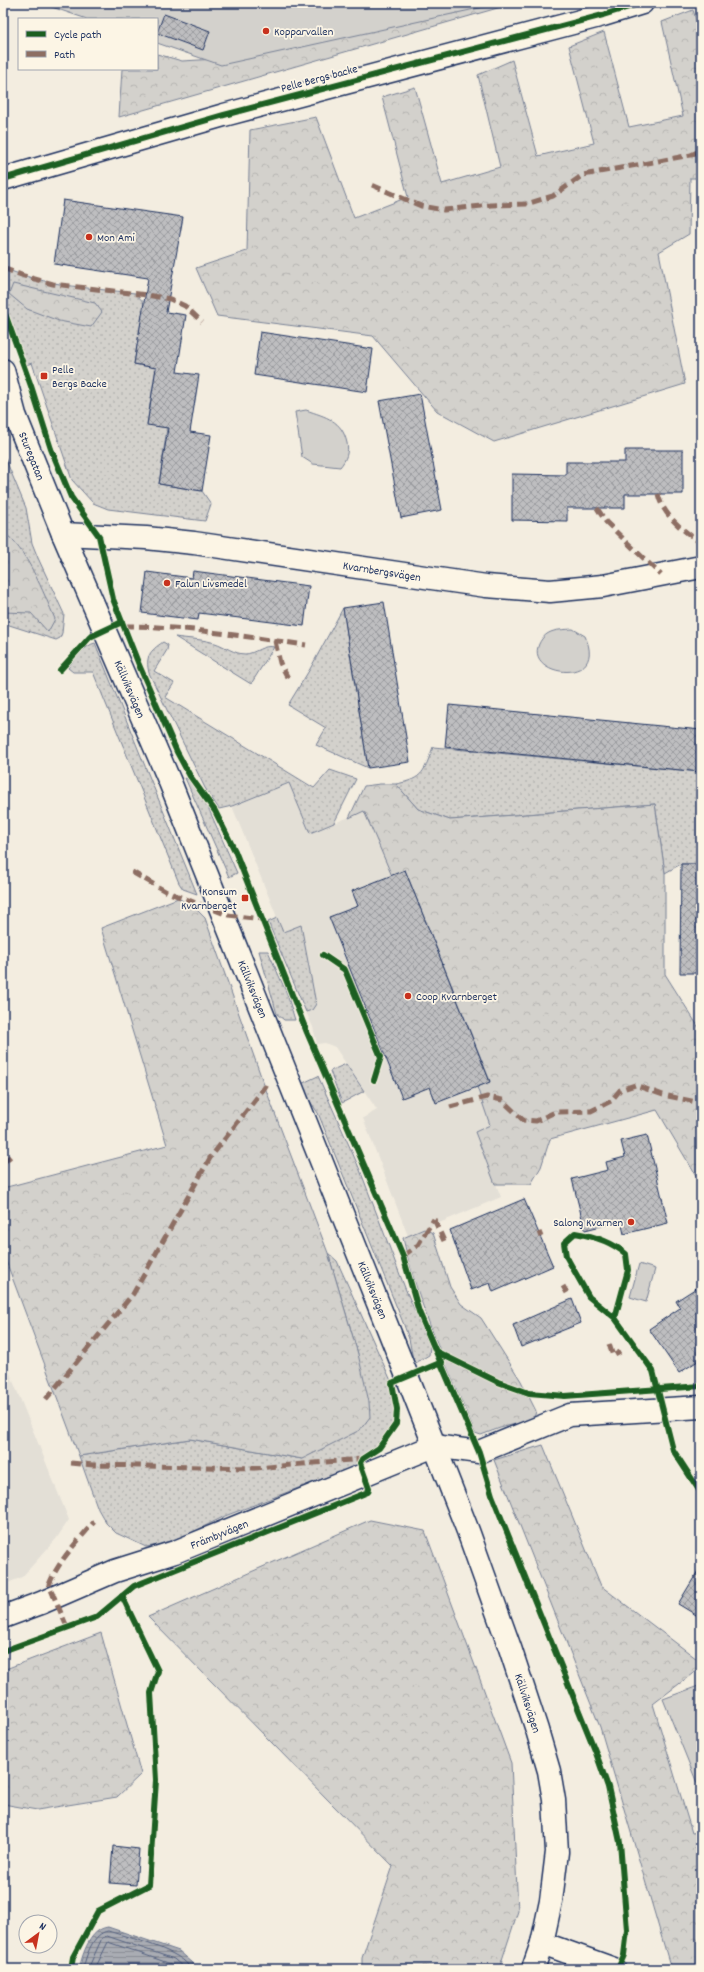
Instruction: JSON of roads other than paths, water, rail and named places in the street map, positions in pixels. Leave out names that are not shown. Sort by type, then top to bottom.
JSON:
[{"type":"street","name":"Pelle Bergs backe","points":[[3,179],[217,117],[603,15],[642,3]]},
{"type":"street","name":"Sturegatan","points":[[4,373],[9,418],[63,534]]},
{"type":"street","name":"Kvarnbergsvägen","points":[[63,534],[146,538],[194,543],[486,586],[550,591],[603,586],[701,567]]},
{"type":"street","name":"Källviksvägen","points":[[63,534],[170,782],[434,1446],[510,1648],[548,1771],[554,1800],[557,1852],[551,1901],[542,1943],[533,1969]]},
{"type":"street","points":[[434,1446],[479,1452],[570,1415],[701,1407]]},
{"type":"street","name":"Främbyvägen","points":[[3,1617],[41,1603],[115,1571],[176,1552],[434,1446]]},
{"type":"street","points":[[542,1943],[614,1969]]},
{"type":"water","points":[[108,1927],[179,1951],[193,1963],[194,1969],[79,1969],[85,1949],[92,1937],[96,1932]]},
{"type":"place","name":"Kopparvallen","points":[[266,31]]},
{"type":"place","name":"Mon Ami","points":[[89,237]]},
{"type":"place","name":"Pelle Bergs Backe","points":[[44,376]]},
{"type":"place","name":"Falun Livsmedel","points":[[167,583]]},
{"type":"place","name":"Konsum Kvarnberget","points":[[245,898]]},
{"type":"place","name":"Coop Kvarnberget","points":[[408,996]]},
{"type":"place","name":"Salong Kvarnen","points":[[631,1222]]}]
